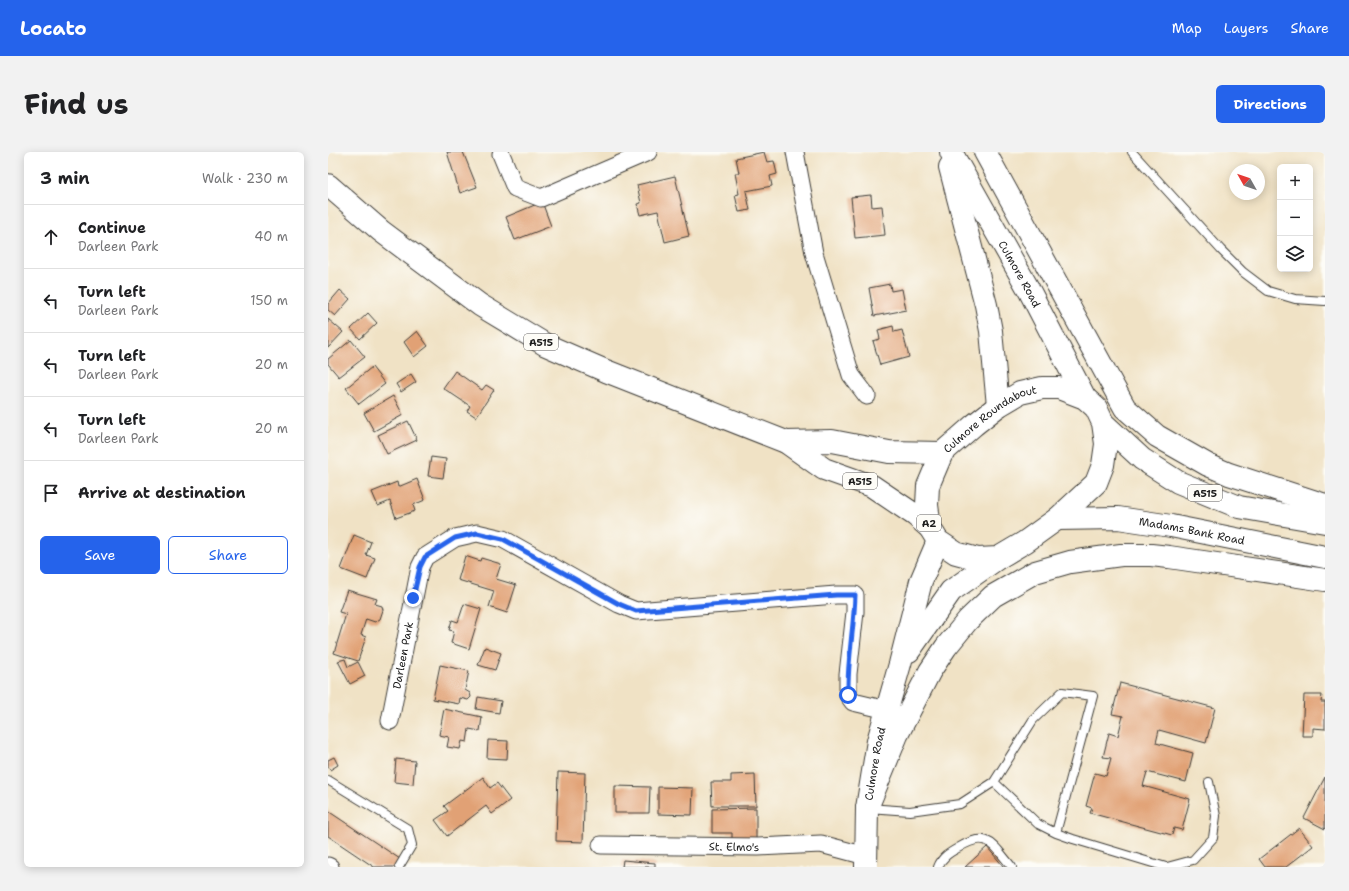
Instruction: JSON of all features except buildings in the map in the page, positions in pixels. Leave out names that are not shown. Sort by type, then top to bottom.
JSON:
[{"type":"main road","points":[[946,152],[986,305],[991,331],[998,406]]},
{"type":"main road","name":"Culmore Road","points":[[951,152],[1029,290],[1085,398]]},
{"type":"main road","points":[[985,152],[1125,408],[1157,436],[1208,465],[1229,474],[1325,505]]},
{"type":"main road","name":"A515","points":[[328,184],[381,231],[480,305],[546,345],[606,371],[786,442],[824,470],[872,486],[915,515],[934,534]]},
{"type":"main road","name":"Culmore Roundabout","points":[[1042,388],[1059,388],[1085,398],[1096,408],[1103,423],[1106,444],[1103,465],[1096,483],[1057,519],[1025,542],[998,558],[978,559],[956,553],[934,534],[927,505],[928,486],[942,453],[998,406],[1020,393],[1042,388]]},
{"type":"main road","name":"A515","points":[[1103,423],[1142,459],[1178,482],[1239,507],[1325,522]]},
{"type":"main road","name":"A515","points":[[786,442],[832,441],[889,452],[942,453]]},
{"type":"main road","name":"Madams Bank Road","points":[[1057,519],[1118,518],[1171,526],[1325,557]]},
{"type":"main road","name":"Culmore Road","points":[[866,862],[867,808],[878,741],[934,534]]},
{"type":"main road","points":[[867,808],[897,735],[930,672],[946,646],[968,620],[993,596],[1035,572],[1070,562],[1121,555],[1151,555],[1325,580]]},
{"type":"main road","name":"Culmore Road","points":[[900,664],[951,590],[998,558]]},
{"type":"street","points":[[501,154],[515,188],[541,198],[648,152]]},
{"type":"street","points":[[795,152],[814,253],[851,375],[867,396]]},
{"type":"street","name":"Darleen Park","points":[[390,720],[420,567],[425,557],[455,538],[477,533],[503,539],[619,604],[636,611],[836,595],[855,595],[855,612],[848,674],[848,695],[853,702],[887,710]]},
{"type":"street","name":"St. Elmo's","points":[[601,845],[758,847],[821,844],[866,862]]},
{"type":"lane","points":[[1132,152],[1215,244],[1243,272],[1268,291],[1295,299],[1325,301]]},
{"type":"lane","points":[[867,808],[910,811],[960,804],[994,782],[1033,720],[1062,692],[1093,696],[1056,833]]},
{"type":"lane","points":[[328,780],[408,829],[412,845],[399,867]]},
{"type":"lane","points":[[994,782],[1038,824],[1056,833],[1166,867],[1193,860],[1213,838],[1216,816],[1209,782]]},
{"type":"lane","points":[[938,867],[946,855],[968,841],[976,838],[984,839],[992,843],[1012,867]]},
{"type":"route","points":[[413,598],[420,567],[425,557],[455,538],[477,533],[503,539],[619,604],[636,611],[836,595],[855,595],[855,612],[848,674],[848,695]]}]
